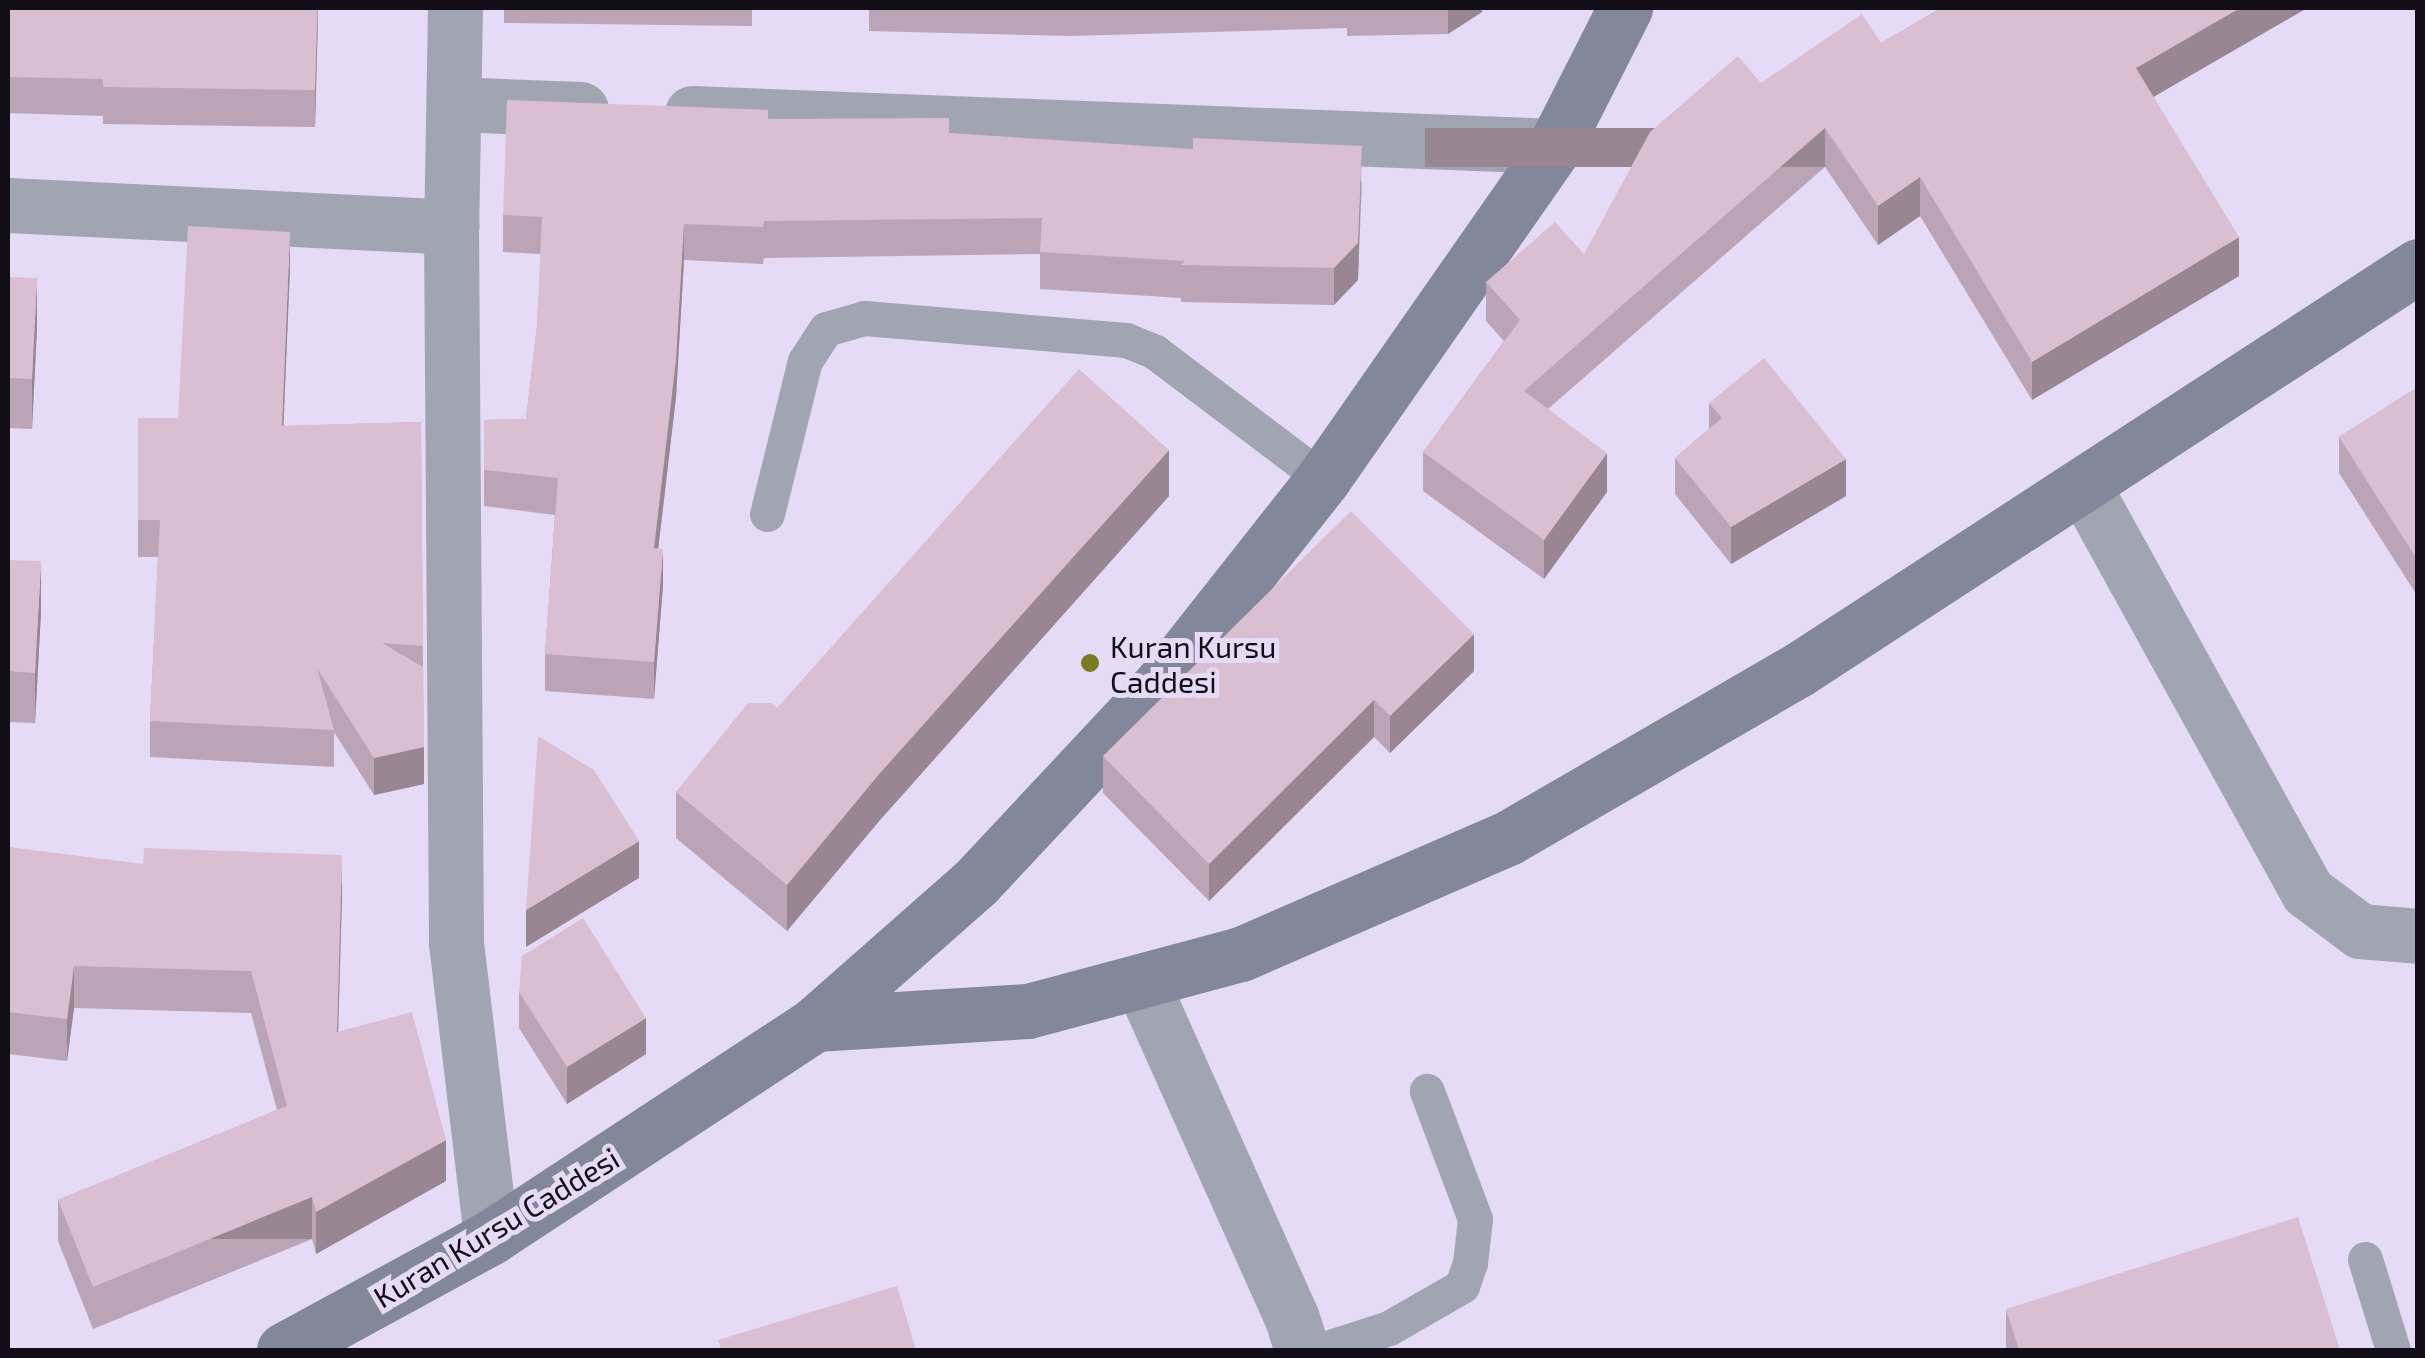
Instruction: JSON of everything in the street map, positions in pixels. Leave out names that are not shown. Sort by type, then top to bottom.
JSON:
[{"type":"main road","name":"Kuran Kursu Caddesi","points":[[284,1350],[491,1237],[815,1024],[976,882],[1162,682],[1322,479],[1555,146],[1625,8]]},
{"type":"main road","points":[[815,1024],[1028,1011],[1141,981],[1241,954],[1508,838],[1798,670],[2418,266]]},
{"type":"street","points":[[446,8],[454,104],[451,227],[456,943],[491,1237]]},
{"type":"street","points":[[454,104],[1555,146]]},
{"type":"street","points":[[8,205],[451,227]]},
{"type":"street","points":[[2083,484],[2308,892],[2360,931],[2418,936]]},
{"type":"street","points":[[1141,981],[1284,1300],[1302,1350]]},
{"type":"lane","points":[[766,514],[804,361],[826,329],[864,318],[1126,340],[1155,352],[1322,479]]},
{"type":"lane","points":[[1321,1350],[1390,1328],[1462,1286],[1470,1264],[1475,1219],[1427,1090]]},
{"type":"lane","points":[[2365,1259],[2393,1350]]},
{"type":"building","points":[[8,8],[317,8],[315,90],[103,87],[103,79],[8,77]]},
{"type":"building","points":[[1941,8],[2240,8],[2136,68],[2239,237],[2032,362],[1920,177],[1878,206],[1825,128],[1524,391],[1607,453],[1544,540],[1423,452],[1520,320],[1486,282],[1555,222],[1584,254],[1650,132],[1738,56],[1761,83],[1862,14],[1881,43]]},
{"type":"building","points":[[507,100],[768,110],[768,119],[949,118],[949,133],[1193,149],[1193,138],[1362,146],[1358,243],[1334,268],[1181,265],[1185,261],[1040,252],[1042,218],[764,221],[763,227],[684,224],[676,360],[654,548],[663,549],[654,662],[545,654],[558,478],[484,470],[484,420],[526,419],[537,326],[542,217],[503,215]]},
{"type":"building","points":[[188,226],[290,232],[282,426],[421,422],[423,646],[382,643],[423,667],[424,747],[374,758],[317,668],[334,730],[150,721],[160,520],[138,520],[138,418],[178,418]]},
{"type":"building","points":[[8,277],[37,278],[32,379],[8,378]]},
{"type":"building","points":[[1764,358],[1846,459],[1731,527],[1675,458],[1722,418],[1709,403]]},
{"type":"building","points":[[1079,369],[1169,450],[880,773],[787,885],[676,792],[748,703],[771,703],[777,708]]},
{"type":"building","points":[[2418,387],[2418,561],[2339,437]]},
{"type":"building","points":[[1351,511],[1474,634],[1390,716],[1374,700],[1209,864],[1103,756]]},
{"type":"building","points":[[8,560],[41,561],[35,673],[8,671]]},
{"type":"building","points":[[538,736],[594,770],[639,841],[526,910]]},
{"type":"building","points":[[8,847],[143,864],[144,848],[342,855],[337,1032],[412,1012],[446,1140],[316,1212],[312,1197],[93,1287],[58,1200],[287,1106],[251,971],[74,966],[67,1019],[8,1012]]},
{"type":"building","points":[[583,918],[646,1018],[567,1067],[519,992],[522,956]]},
{"type":"building","points":[[2298,1217],[2340,1350],[2019,1350],[2006,1309]]},
{"type":"building","points":[[897,1286],[916,1350],[721,1350],[718,1340]]},
{"type":"place","name":"Kuran Kursu Caddesi","points":[[1090,663]]}]
